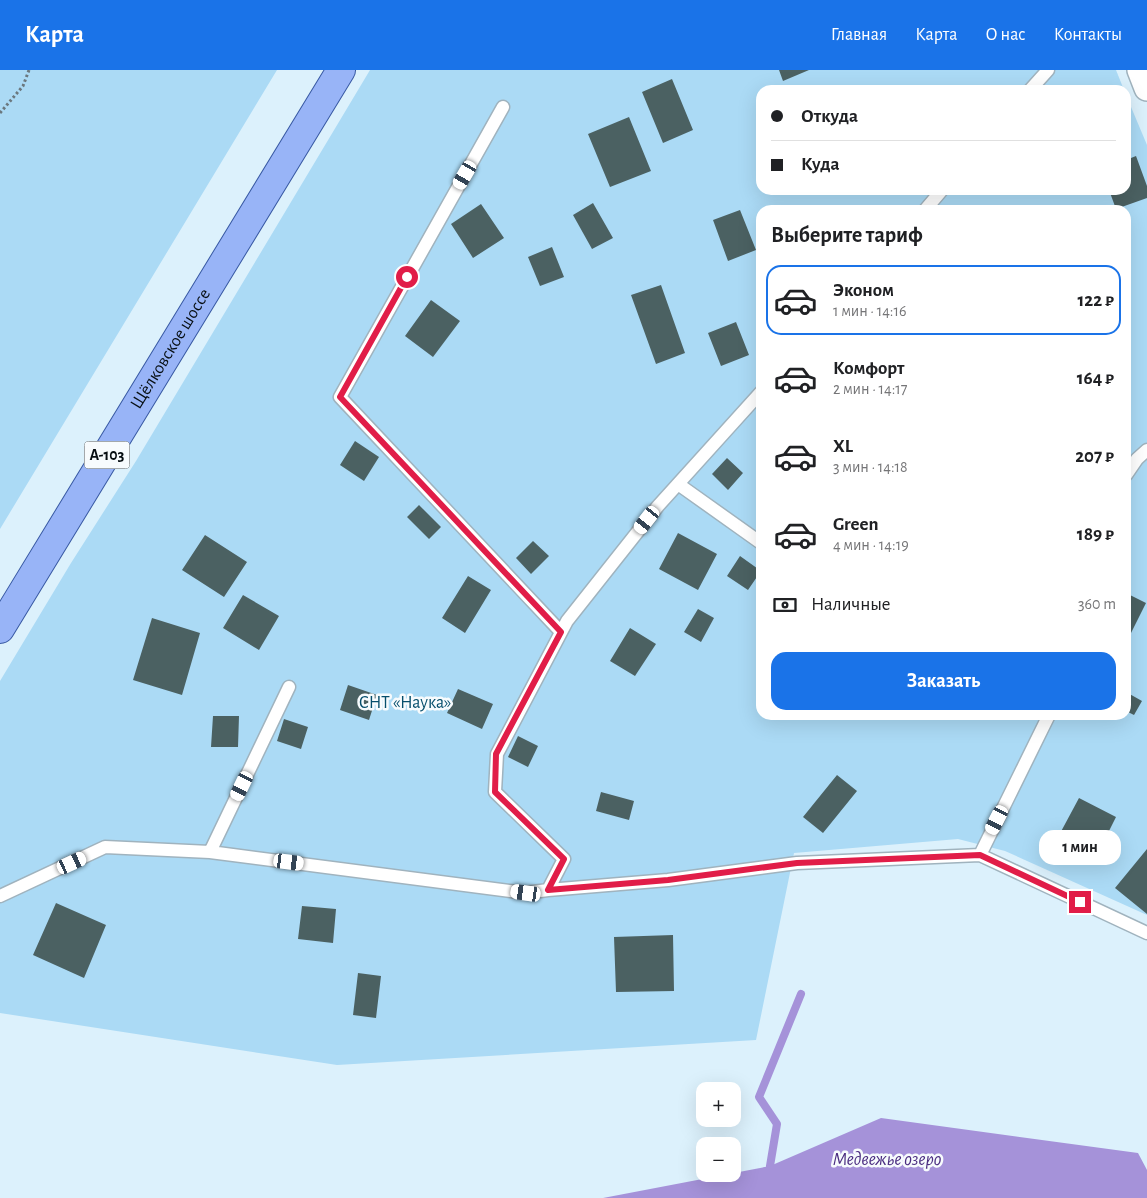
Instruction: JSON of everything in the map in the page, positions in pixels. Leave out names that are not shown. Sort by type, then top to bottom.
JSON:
[{"type":"main road","name":"Щёлковское шоссе","points":[[0,629],[341,70]]},
{"type":"street","points":[[1140,70],[1147,88]]},
{"type":"lane","points":[[1034,85],[1048,70]]},
{"type":"lane","points":[[503,107],[340,397],[561,632]]},
{"type":"lane","points":[[928,205],[938,195]]},
{"type":"lane","points":[[548,890],[564,859],[495,792],[496,754],[567,620],[658,506],[756,398]]},
{"type":"lane","points":[[1131,468],[1147,450]]},
{"type":"lane","points":[[678,484],[756,539]]},
{"type":"lane","points":[[210,852],[289,687]]},
{"type":"lane","points":[[980,855],[1047,720]]},
{"type":"lane","points":[[0,896],[105,847],[210,852],[526,893],[668,880],[797,863],[980,855],[1147,933]]},
{"type":"path","points":[[0,113],[23,86],[29,70]]},
{"type":"green space","points":[[0,70],[277,70],[0,529]]},
{"type":"green space","name":"СНТ «Наука»","points":[[370,70],[1116,70],[1122,85],[756,85],[756,195],[1131,195],[1131,107],[1147,145],[1147,915],[1005,851],[958,839],[794,853],[756,1040],[337,1065],[0,1013],[0,681],[71,563],[136,461]]},
{"type":"water","name":"Медвежье озеро","points":[[881,1118],[1138,1153],[1147,1170],[1147,1198],[603,1198],[696,1180],[696,1182],[741,1182],[741,1172],[770,1166]]},
{"type":"building","points":[[779,70],[809,70],[783,81]]},
{"type":"building","points":[[672,79],[693,130],[663,143],[642,92]]},
{"type":"building","points":[[629,117],[651,171],[610,187],[588,134]]},
{"type":"building","points":[[1136,156],[1147,186],[1147,198],[1127,205],[1115,205],[1111,195],[1131,195],[1131,158]]},
{"type":"building","points":[[593,203],[613,238],[592,249],[573,215]]},
{"type":"building","points":[[481,204],[504,238],[473,258],[451,224]]},
{"type":"building","points":[[740,210],[756,250],[728,261],[713,220]]},
{"type":"building","points":[[552,247],[564,277],[540,286],[528,257]]},
{"type":"building","points":[[661,285],[685,353],[656,364],[631,295]]},
{"type":"building","points":[[431,300],[460,321],[433,357],[405,336]]},
{"type":"building","points":[[736,322],[749,355],[721,366],[708,333]]},
{"type":"building","points":[[355,441],[379,457],[364,481],[340,465]]},
{"type":"building","points":[[727,458],[743,473],[728,490],[712,474]]},
{"type":"building","points":[[419,505],[441,527],[429,539],[407,517]]},
{"type":"building","points":[[678,533],[717,554],[698,590],[659,569]]},
{"type":"building","points":[[205,535],[247,562],[224,597],[182,570]]},
{"type":"building","points":[[533,541],[549,556],[531,574],[516,558]]},
{"type":"building","points":[[740,556],[756,567],[756,578],[748,590],[727,576]]},
{"type":"building","points":[[468,576],[491,590],[465,633],[442,618]]},
{"type":"building","points":[[243,595],[279,616],[259,650],[223,628]]},
{"type":"building","points":[[1131,596],[1146,603],[1131,633]]},
{"type":"building","points":[[698,609],[714,618],[701,642],[684,632]]},
{"type":"building","points":[[152,618],[200,633],[182,695],[133,680]]},
{"type":"building","points":[[630,628],[656,644],[635,676],[610,661]]},
{"type":"building","points":[[348,685],[377,695],[369,720],[340,710]]},
{"type":"building","points":[[458,689],[493,704],[482,729],[447,713]]},
{"type":"building","points":[[1131,695],[1142,701],[1134,715],[1131,714]]},
{"type":"building","points":[[213,716],[239,716],[238,747],[211,747]]},
{"type":"building","points":[[284,719],[308,727],[301,749],[277,741]]},
{"type":"building","points":[[518,736],[538,746],[528,767],[508,757]]},
{"type":"building","points":[[837,775],[857,791],[823,833],[803,817]]},
{"type":"building","points":[[601,792],[634,801],[629,820],[596,811]]},
{"type":"building","points":[[1079,798],[1116,817],[1095,859],[1057,839]]},
{"type":"building","points":[[1147,849],[1147,914],[1115,888]]},
{"type":"building","points":[[56,903],[106,925],[84,978],[33,955]]},
{"type":"building","points":[[302,906],[336,909],[333,943],[298,939]]},
{"type":"building","points":[[673,935],[674,991],[616,992],[614,937]]},
{"type":"building","points":[[358,973],[381,976],[376,1018],[353,1015]]},
{"type":"waterway","points":[[770,1166],[777,1124],[759,1097],[801,994]]},
{"type":"route","points":[[407,277],[340,397],[561,632],[496,754],[495,792],[564,859],[548,890],[668,880],[797,863],[980,855],[1080,902]]}]
